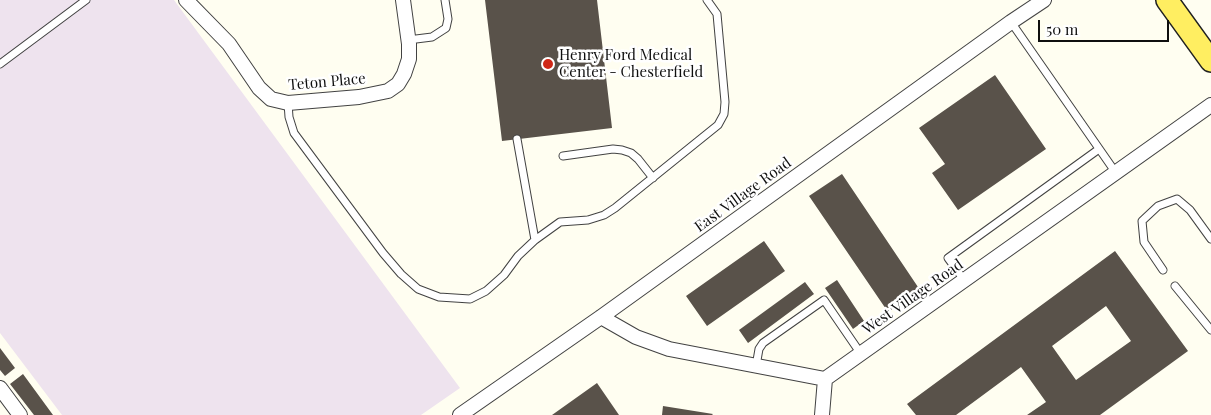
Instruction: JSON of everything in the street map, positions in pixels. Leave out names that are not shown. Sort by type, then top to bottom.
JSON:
[{"type":"main road","points":[[1167,0],[1211,60]]},
{"type":"street","name":"Teton Place","points":[[186,0],[229,44],[258,88],[271,99],[288,103],[342,100],[388,90],[398,84],[409,59],[403,0]]},
{"type":"street","name":"East Village Road","points":[[460,415],[601,317],[1044,0]]},
{"type":"street","name":"West Village Road","points":[[825,379],[1211,105]]},
{"type":"street","points":[[601,317],[636,338],[669,349],[825,379],[822,415]]},
{"type":"street","points":[[0,388],[20,415]]},
{"type":"lane","points":[[0,64],[86,0]]},
{"type":"lane","points":[[408,40],[432,37],[446,28],[448,19],[445,0]]},
{"type":"lane","points":[[288,103],[294,133],[383,253],[401,274],[418,289],[439,297],[470,299],[486,292],[504,275],[518,256],[535,240],[560,222],[588,220],[604,215],[718,125],[724,114],[725,102],[717,14],[707,0]]},
{"type":"lane","points":[[1011,22],[1116,172]]},
{"type":"lane","points":[[517,139],[535,240]]},
{"type":"lane","points":[[563,156],[614,149],[631,152],[653,178]]},
{"type":"lane","points":[[964,280],[948,258],[1099,149]]},
{"type":"lane","points":[[1163,270],[1144,242],[1142,221],[1158,206],[1176,199],[1190,210],[1211,239]]},
{"type":"lane","points":[[1175,286],[1211,330]]},
{"type":"lane","points":[[756,366],[759,349],[763,343],[824,300],[861,354]]},
{"type":"shaded area","points":[[0,0],[174,0],[460,388],[421,415],[62,415],[0,333]]},
{"type":"building","name":"Henry Ford Medical Center - Chesterfield","points":[[485,0],[597,0],[612,128],[502,141]]},
{"type":"building","points":[[995,75],[1046,149],[958,210],[932,173],[945,164],[919,128]]},
{"type":"building","points":[[842,174],[920,290],[888,312],[809,196]]},
{"type":"building","points":[[764,241],[785,271],[707,326],[686,296]]},
{"type":"building","points":[[1115,251],[1188,351],[1100,415],[1027,415],[1046,402],[1021,367],[956,415],[916,415],[907,404]],"holes":[[[1106,306],[1131,341],[1076,380],[1052,346]]]},
{"type":"building","points":[[837,280],[864,321],[853,329],[825,288]]},
{"type":"building","points":[[805,282],[814,294],[748,343],[739,330]]},
{"type":"building","points":[[0,348],[15,368],[5,376],[0,370]]},
{"type":"building","points":[[23,374],[53,415],[34,415],[10,384]]},
{"type":"building","points":[[597,383],[619,415],[552,415]]},
{"type":"building","points":[[663,406],[713,414],[662,415]]},
{"type":"place","name":"Henry Ford Medical Center - Chesterfield","points":[[548,64]]}]
